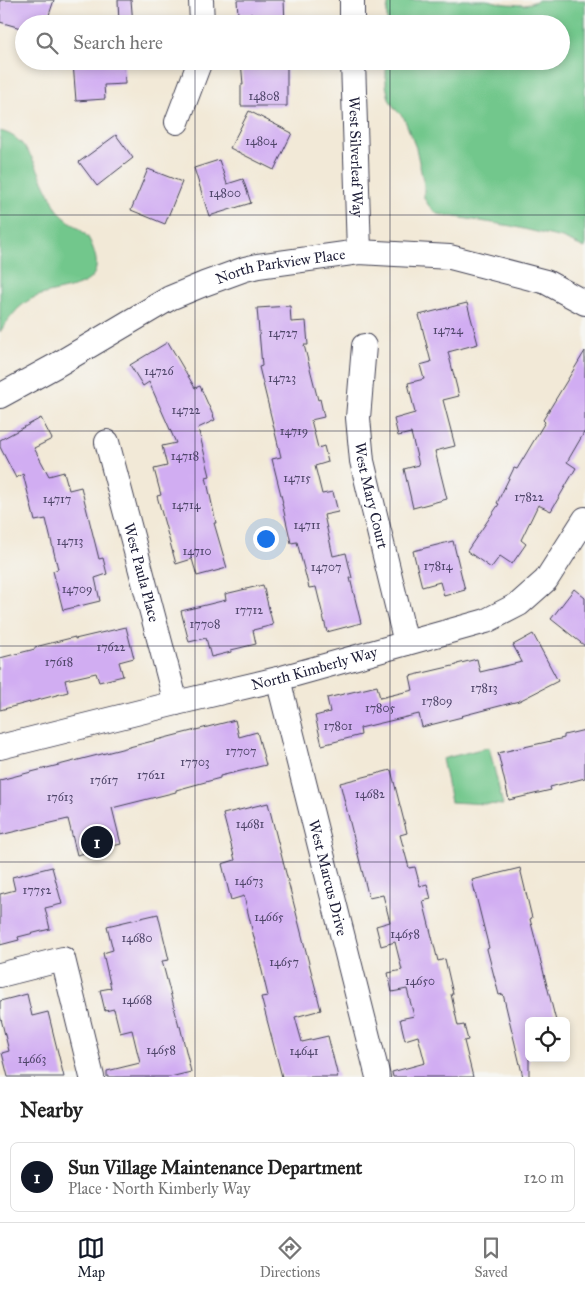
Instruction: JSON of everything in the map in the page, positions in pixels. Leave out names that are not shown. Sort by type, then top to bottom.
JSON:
[{"type":"street","points":[[201,0],[202,15]]},
{"type":"street","points":[[352,0],[352,15]]},
{"type":"street","points":[[177,122],[197,70]]},
{"type":"street","name":"West Silverleaf Way","points":[[354,70],[359,252]]},
{"type":"street","name":"North Parkview Place","points":[[0,396],[170,298],[245,268],[359,252],[450,257],[546,282],[585,302]]},
{"type":"street","name":"West Mary Court","points":[[364,346],[358,418],[362,461],[406,643]]},
{"type":"street","name":"West Paula Place","points":[[107,442],[176,702]]},
{"type":"street","name":"North Kimberly Way","points":[[0,747],[176,702],[278,679],[486,621],[519,604],[546,580],[585,519]]},
{"type":"street","name":"West Marcus Drive","points":[[278,679],[378,1077]]},
{"type":"street","points":[[0,976],[63,959],[92,1077]]},
{"type":"green space","points":[[389,0],[486,0],[525,5],[539,0],[585,0],[585,248],[562,238],[511,226],[437,214],[424,198],[424,185],[416,148],[404,118],[389,99],[386,85],[386,70],[570,70],[570,15],[387,15]]},
{"type":"green space","points":[[0,131],[10,134],[24,147],[35,163],[59,212],[84,232],[89,239],[96,257],[96,269],[91,278],[82,284],[44,294],[26,302],[0,332]]},
{"type":"green space","points":[[489,747],[503,805],[451,802],[442,759]]},
{"type":"building","points":[[0,0],[54,0],[49,15],[15,15],[15,26],[0,22]]},
{"type":"building","points":[[118,0],[131,0],[132,15],[119,15]]},
{"type":"building","points":[[237,0],[284,0],[285,15],[238,14]]},
{"type":"building","points":[[74,70],[124,70],[125,84],[104,85],[105,99],[76,101]]},
{"type":"building","points":[[242,70],[287,70],[287,106],[241,106],[241,85],[243,85]]},
{"type":"building","points":[[249,111],[292,133],[274,170],[230,148]]},
{"type":"building","points":[[116,135],[133,158],[97,186],[79,162]]},
{"type":"building","points":[[219,160],[227,184],[243,179],[251,203],[209,216],[194,168]]},
{"type":"building","points":[[148,169],[182,182],[165,224],[131,210]]},
{"type":"building","points":[[467,303],[478,344],[448,352],[459,396],[443,400],[455,446],[435,451],[447,499],[413,508],[404,469],[419,465],[411,433],[398,436],[394,419],[415,413],[408,383],[424,379],[420,365],[431,362],[419,315]]},
{"type":"building","points":[[290,306],[291,322],[306,321],[308,345],[304,345],[324,417],[311,420],[318,448],[324,446],[328,462],[315,466],[322,494],[333,492],[338,512],[324,515],[333,556],[346,553],[361,623],[327,632],[316,587],[309,588],[297,542],[291,543],[272,459],[281,457],[259,367],[262,366],[257,308]]},
{"type":"building","points":[[168,342],[195,388],[200,386],[215,420],[198,428],[210,476],[206,477],[216,523],[214,523],[227,568],[197,576],[192,559],[176,564],[157,496],[161,495],[154,469],[167,466],[162,446],[176,443],[149,382],[143,386],[130,365]]},
{"type":"building","points":[[585,351],[585,431],[567,462],[576,468],[551,511],[538,505],[521,540],[526,544],[512,564],[500,556],[491,568],[467,551],[499,504],[497,503],[514,468],[517,469],[545,422],[543,420]]},
{"type":"building","points":[[41,418],[52,439],[34,448],[49,476],[64,472],[69,490],[81,487],[99,559],[103,558],[107,574],[95,578],[100,601],[63,610],[53,571],[58,569],[46,519],[35,521],[23,474],[16,478],[0,447],[0,440]]},
{"type":"building","points":[[453,541],[465,590],[444,596],[440,582],[422,587],[413,551]]},
{"type":"building","points":[[263,585],[273,625],[253,630],[256,644],[211,657],[206,638],[189,642],[181,611],[226,600],[225,594]]},
{"type":"building","points":[[574,589],[585,598],[585,646],[551,619]]},
{"type":"building","points":[[126,627],[134,658],[119,662],[123,676],[99,682],[96,673],[65,680],[68,692],[0,710],[0,658],[75,637],[75,639]]},
{"type":"building","points":[[533,634],[558,681],[519,701],[462,717],[422,727],[419,714],[360,728],[361,735],[322,745],[315,716],[330,712],[327,698],[377,686],[380,698],[413,690],[410,676],[477,659],[480,672],[522,662],[513,645]]},
{"type":"building","points":[[235,720],[239,737],[257,732],[266,765],[220,776],[220,778],[176,790],[176,792],[112,808],[121,844],[77,855],[68,819],[0,835],[0,780]]},
{"type":"building","points":[[585,730],[585,778],[550,787],[551,790],[509,800],[498,753],[564,738],[564,735]]},
{"type":"building","points":[[391,770],[407,833],[400,835],[409,868],[415,867],[420,886],[427,884],[431,899],[423,901],[438,961],[445,959],[458,1026],[464,1025],[468,1040],[464,1041],[473,1077],[393,1077],[392,1072],[425,1063],[418,1036],[405,1040],[400,1019],[414,1016],[407,989],[392,992],[388,973],[402,970],[395,942],[381,946],[376,926],[390,922],[383,895],[369,898],[340,783]]},
{"type":"building","points":[[268,803],[321,1010],[295,1017],[302,1042],[328,1036],[338,1077],[282,1077],[261,997],[268,996],[244,896],[231,900],[222,864],[235,860],[223,814]]},
{"type":"building","points":[[52,867],[62,904],[45,908],[50,929],[18,937],[19,940],[0,945],[0,894],[15,890],[12,877]]},
{"type":"building","points":[[520,868],[532,918],[530,919],[555,1017],[525,1017],[525,1062],[529,1062],[529,1077],[523,1077],[503,994],[499,995],[472,880]]},
{"type":"building","points":[[158,914],[169,960],[162,961],[191,1072],[170,1077],[107,1077],[107,1071],[140,1063],[132,1030],[120,1033],[114,1009],[105,1011],[100,990],[111,988],[103,953],[113,950],[107,926]]},
{"type":"building","points":[[27,994],[32,1016],[48,1012],[64,1077],[8,1077],[2,1053],[9,1051],[0,1015],[0,1001]]},
{"type":"place","name":"Sun Village Maintenance Department","points":[[97,842]]}]
